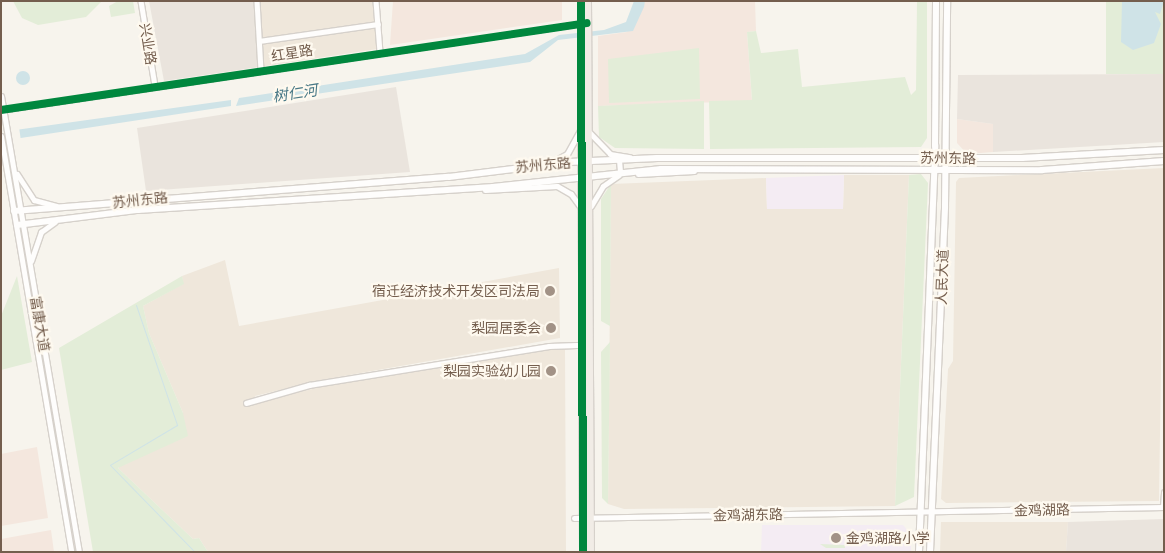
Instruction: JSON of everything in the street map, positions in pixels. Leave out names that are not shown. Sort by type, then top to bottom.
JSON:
[{"type":"highway","points":[[581,1],[584,23],[585,128],[585,161],[581,176],[586,212],[586,518],[583,552]]},
{"type":"highway","points":[[584,23],[587,1]]},
{"type":"highway","points":[[585,161],[589,174],[582,345],[586,518],[590,552]]},
{"type":"main road","name":"人民大道","points":[[919,549],[934,169],[936,1]]},
{"type":"main road","name":"人民大道","points":[[930,549],[946,170],[947,1]]},
{"type":"main road","points":[[935,60],[947,60]]},
{"type":"main road","name":"苏州东路","points":[[14,211],[449,177],[585,161],[710,158],[946,159],[1164,150]]},
{"type":"main road","name":"苏州东路","points":[[16,225],[68,218],[459,187],[620,172],[710,168],[946,170],[1164,161]]},
{"type":"main road","points":[[923,474],[934,474]]},
{"type":"main road","points":[[919,549],[925,542],[930,549]]},
{"type":"street","name":"兴业路","points":[[141,1],[155,86]]},
{"type":"street","points":[[257,1],[261,70]]},
{"type":"street","points":[[376,1],[380,52]]},
{"type":"street","name":"红星路","points":[[2,110],[584,23]]},
{"type":"street","points":[[259,41],[378,24]]},
{"type":"street","name":"富康大道","points":[[1,96],[80,552]]},
{"type":"street","points":[[548,164],[566,154],[585,128],[597,143],[617,156],[710,158]]},
{"type":"street","name":"富康大道","points":[[1,136],[71,552]]},
{"type":"street","points":[[619,160],[620,172]]},
{"type":"street","points":[[14,167],[34,200],[66,208]]},
{"type":"street","points":[[459,187],[557,186],[571,194],[586,212],[596,194],[614,177],[710,168]]},
{"type":"street","points":[[24,270],[31,268],[41,232],[49,224],[68,218]]},
{"type":"street","points":[[246,403],[309,385],[549,346],[582,345]]},
{"type":"street","points":[[61,494],[69,492]]},
{"type":"street","points":[[1163,507],[1164,492]]},
{"type":"street","name":"金鸡湖路","points":[[921,512],[1163,507]]},
{"type":"street","name":"金鸡湖东路","points":[[574,518],[921,512]]},
{"type":"street","points":[[68,535],[76,534]]},
{"type":"shaded area","points":[[149,1],[255,1],[259,67],[164,81]]},
{"type":"shaded area","points":[[255,1],[374,1],[377,49],[259,67]]},
{"type":"shaded area","points":[[393,1],[562,1],[562,20],[390,45]]},
{"type":"shaded area","points":[[645,1],[755,1],[756,31],[747,32],[752,101],[598,106],[598,36],[627,32]]},
{"type":"shaded area","points":[[1164,74],[1164,142],[993,152],[993,124],[957,119],[958,75]]},
{"type":"shaded area","points":[[396,87],[410,172],[146,191],[137,128]]},
{"type":"shaded area","points":[[957,119],[993,124],[993,152],[967,154],[957,143]]},
{"type":"shaded area","points":[[1164,168],[1159,501],[946,503],[941,499],[948,369],[953,361],[956,182],[959,178]]},
{"type":"shaded area","points":[[844,175],[909,175],[895,506],[624,509],[608,504],[611,184],[766,178],[767,209],[843,209]]},
{"type":"shaded area","points":[[844,175],[843,209],[767,209],[766,178]]},
{"type":"shaded area","points":[[225,260],[239,326],[559,268],[560,338],[321,380],[255,396],[257,402],[321,387],[565,347],[566,552],[208,552],[199,538],[193,539],[118,468],[183,413],[149,333],[143,306],[183,284],[182,276]]},
{"type":"shaded area","points":[[37,447],[48,518],[1,526],[1,454]]},
{"type":"shaded area","points":[[1164,519],[1164,552],[1066,552],[1068,522]]},
{"type":"shaded area","points":[[941,522],[1068,522],[1066,552],[940,552]]},
{"type":"shaded area","name":"金鸡湖路小学","points":[[762,525],[903,525],[911,534],[911,552],[761,552]]},
{"type":"shaded area","points":[[51,530],[54,552],[1,552],[1,539]]},
{"type":"green space","points":[[13,1],[102,1],[86,17],[38,25],[22,18]]},
{"type":"green space","points":[[118,1],[133,1],[135,13],[111,17],[109,6]]},
{"type":"green space","points":[[917,1],[927,1],[927,138],[921,147],[710,149],[709,101],[752,100],[747,32],[756,31],[761,53],[798,49],[802,87],[905,77],[911,95],[916,90]]},
{"type":"green space","points":[[955,1],[1164,1],[1164,74],[1106,74],[1106,2]]},
{"type":"green space","points":[[699,48],[700,99],[609,103],[608,59]]},
{"type":"green space","points":[[704,101],[704,149],[615,148],[599,137],[598,106]]},
{"type":"green space","points":[[921,174],[928,183],[914,497],[895,506],[909,175]]},
{"type":"green space","points":[[611,184],[610,326],[601,321],[601,199]]},
{"type":"green space","points":[[17,276],[32,362],[1,370],[1,316]]},
{"type":"green space","points":[[182,276],[184,284],[143,306],[149,333],[183,413],[188,436],[118,468],[193,539],[199,538],[208,552],[93,552],[59,348]]},
{"type":"green space","points":[[610,342],[608,504],[602,498],[601,352]]},
{"type":"green space","points":[[820,544],[845,545],[845,548],[826,548]]},
{"type":"water","name":"树仁河","points":[[634,1],[645,1],[633,31],[558,40],[530,62],[236,106],[239,98],[525,54],[559,35],[604,30],[626,22]]},
{"type":"water","points":[[1122,1],[1164,1],[1160,14],[1155,12],[1161,24],[1154,43],[1133,50],[1121,42]]},
{"type":"water","points":[[23,71],[28,73],[30,78],[28,83],[23,85],[18,83],[16,78],[18,73]]},
{"type":"water","points":[[231,100],[231,106],[1,141],[1,132]]},
{"type":"pier","points":[[19,127],[21,141],[1,143],[1,129]]},
{"type":"waterway","points":[[136,305],[177,425],[110,465],[195,552]]},
{"type":"cycle path","points":[[581,1],[583,552]]},
{"type":"cycle path","points":[[1,110],[587,23]]},
{"type":"place","name":"宿迁经济技术开发区司法局","points":[[550,291]]},
{"type":"place","name":"梨园居委会","points":[[551,328]]},
{"type":"place","name":"梨园实验幼儿园","points":[[551,371]]},
{"type":"place","name":"金鸡湖路小学","points":[[836,538]]}]
